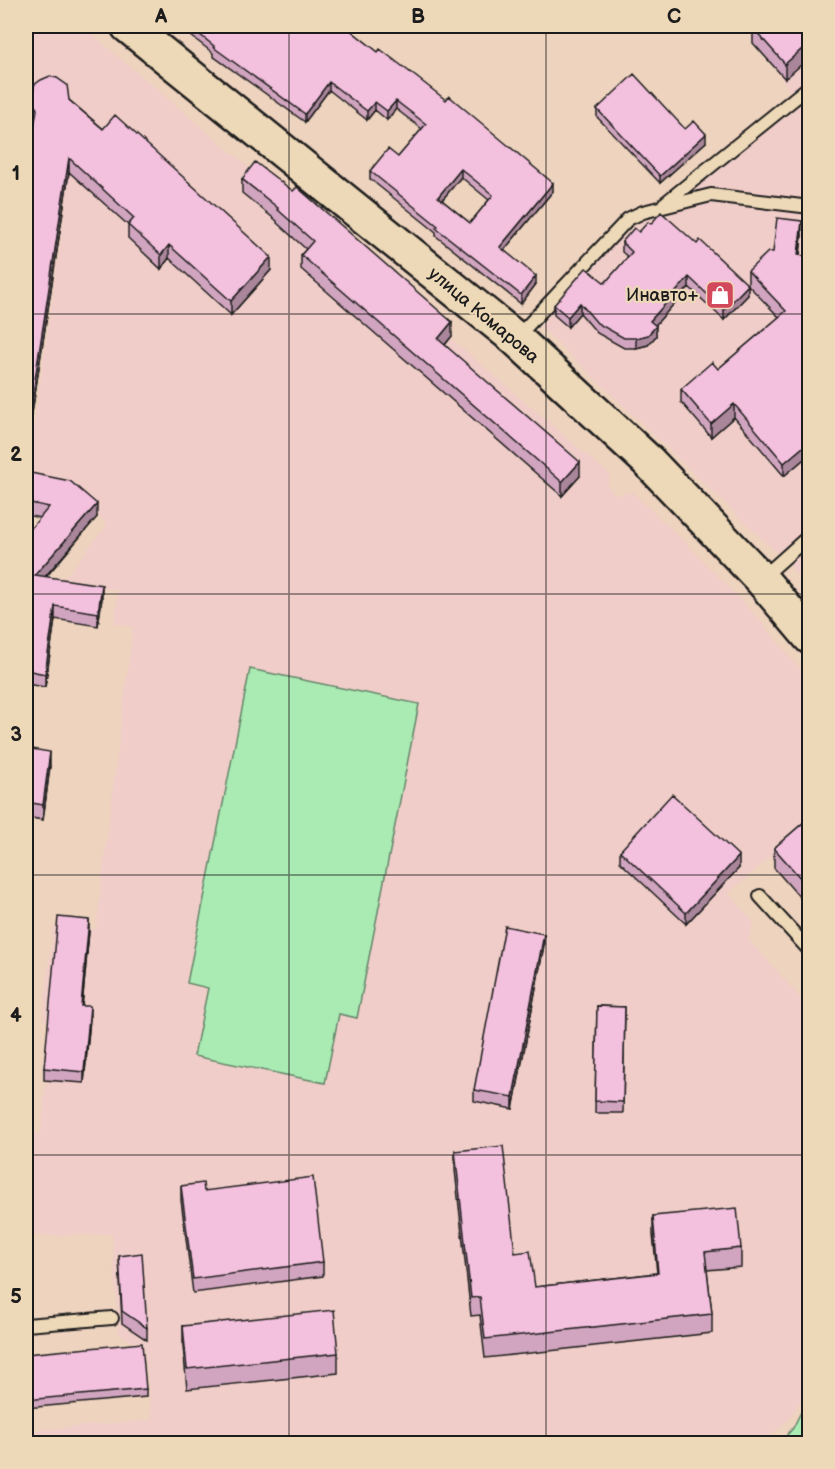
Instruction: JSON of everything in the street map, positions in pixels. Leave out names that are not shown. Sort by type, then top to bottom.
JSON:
[{"type":"main road","name":"улица Комарова","points":[[128,26],[516,339],[648,461],[761,579],[810,637]]},
{"type":"lane","points":[[661,207],[810,86]]},
{"type":"lane","points":[[516,339],[628,219],[661,207],[711,195],[810,207]]},
{"type":"lane","points":[[761,579],[810,535]]},
{"type":"lane","points":[[760,896],[810,951]]},
{"type":"lane","points":[[26,1325],[111,1318]]},
{"type":"path","points":[[798,1443],[810,1431]]},
{"type":"shaded area","points":[[26,26],[82,26],[610,475],[607,485],[615,495],[632,492],[685,542],[758,618],[809,680],[809,823],[729,893],[754,923],[748,939],[809,1007],[809,1380],[804,1396],[788,1420],[763,1443],[26,1443],[26,1431],[152,1420],[144,1348],[119,1334],[112,1234],[29,1236],[34,1132],[41,1134],[52,1022],[43,1019],[53,927],[96,929],[133,627],[115,623],[117,590],[61,582],[107,525],[80,495],[26,481],[67,194],[26,188]]},
{"type":"shaded area","points":[[748,26],[809,26],[809,589],[790,566],[540,326],[582,273],[733,137],[791,94]]},
{"type":"green space","points":[[250,669],[419,704],[357,1018],[339,1014],[325,1083],[194,1056],[208,988],[187,983]]},
{"type":"green space","points":[[809,1396],[809,1443],[780,1443],[793,1428]]},
{"type":"building","points":[[189,26],[345,26],[378,52],[380,49],[446,100],[449,96],[553,183],[500,247],[536,276],[521,295],[436,228],[438,226],[370,171],[388,149],[398,157],[426,124],[396,101],[387,111],[375,102],[367,111],[329,82],[305,114]],"holes":[[[461,169],[493,195],[470,223],[438,197]]]},
{"type":"building","points":[[756,26],[810,26],[810,42],[785,64],[753,28]]},
{"type":"building","points":[[634,74],[685,129],[694,121],[706,134],[660,176],[597,109]]},
{"type":"building","points":[[50,76],[67,85],[69,100],[103,129],[115,115],[271,257],[231,301],[169,245],[161,255],[128,225],[134,218],[69,158],[26,438],[26,178],[37,109],[33,97],[34,85]]},
{"type":"building","points":[[255,162],[293,191],[297,187],[452,322],[438,339],[580,462],[562,482],[301,255],[313,241],[278,208],[242,179]]},
{"type":"building","points":[[661,212],[697,244],[700,240],[748,285],[724,310],[689,277],[650,321],[656,326],[648,335],[636,338],[624,338],[597,323],[580,303],[568,317],[554,305],[586,268],[605,283],[632,252],[622,242],[634,228],[639,232],[648,222],[651,224]]},
{"type":"building","points":[[777,218],[802,221],[798,255],[810,257],[810,303],[804,302],[810,309],[810,441],[784,463],[734,404],[711,424],[681,389],[712,362],[718,369],[786,311],[748,271],[768,252],[773,252]]},
{"type":"building","points":[[26,472],[70,481],[97,504],[35,575],[102,585],[98,613],[55,606],[45,674],[26,670],[26,534],[49,507],[26,502]]},
{"type":"building","points":[[26,748],[50,752],[43,805],[26,802]]},
{"type":"building","points":[[672,794],[739,856],[686,913],[620,851]]},
{"type":"building","points":[[810,817],[810,889],[774,848]]},
{"type":"building","points":[[58,917],[89,920],[81,1006],[90,1006],[84,1072],[44,1068]]},
{"type":"building","points":[[505,926],[544,934],[513,1097],[474,1090]]},
{"type":"building","points":[[597,1006],[625,1007],[623,1102],[595,1101]]},
{"type":"building","points":[[503,1146],[515,1253],[530,1251],[535,1287],[658,1273],[653,1216],[737,1208],[741,1248],[705,1252],[712,1314],[485,1339],[480,1297],[471,1298],[455,1151]]},
{"type":"building","points":[[313,1177],[323,1262],[193,1279],[181,1186],[203,1183],[204,1191]]},
{"type":"building","points":[[142,1253],[147,1328],[122,1311],[119,1256]]},
{"type":"building","points":[[334,1310],[338,1353],[187,1369],[183,1326]]},
{"type":"building","points":[[142,1343],[146,1389],[26,1400],[26,1354]]},
{"type":"place","name":"Инавто+","points":[[720,295]]}]
